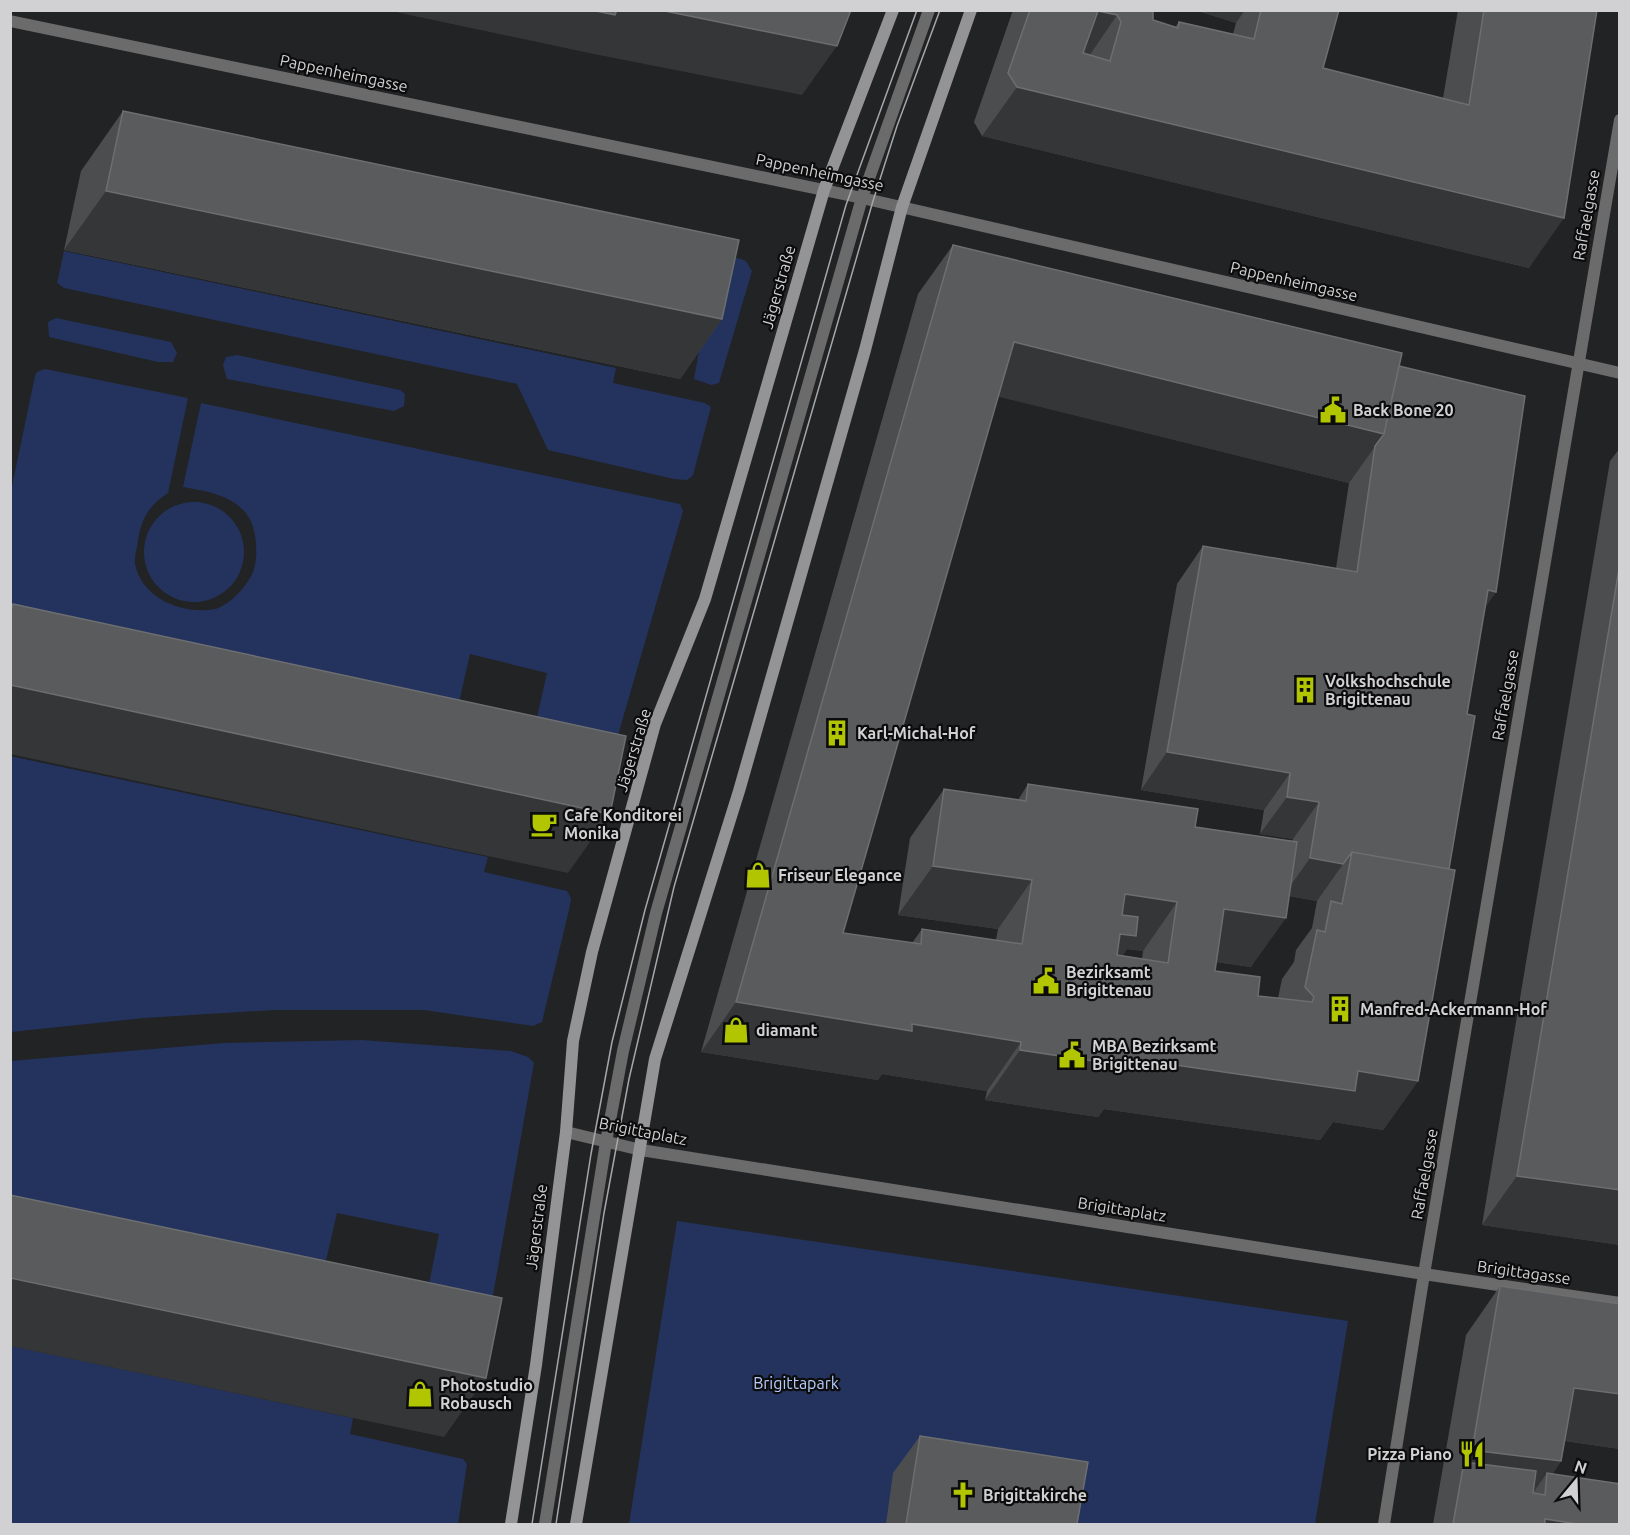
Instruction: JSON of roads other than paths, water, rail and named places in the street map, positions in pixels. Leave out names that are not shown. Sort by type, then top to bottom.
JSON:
[{"type":"main road","name":"Jägerstraße","points":[[512,1524],[536,1365],[566,1132],[573,1041],[592,952],[655,724],[705,599],[824,190],[893,10]]},
{"type":"main road","points":[[576,1524],[655,1059],[739,791],[865,350],[902,207],[971,10]]},
{"type":"street","points":[[545,1524],[606,1142],[623,1051],[656,914],[862,198],[929,10]]},
{"type":"street","name":"Pappenheimgasse","points":[[10,21],[862,198],[1577,365],[1620,373]]},
{"type":"street","name":"Raffaelgasse","points":[[1424,1274],[1620,120]]},
{"type":"street","name":"Brigittaplatz","points":[[566,1132],[641,1150],[1424,1274]]},
{"type":"street","points":[[1384,1524],[1424,1274]]},
{"type":"street","name":"Brigittagasse","points":[[1424,1274],[1620,1303]]},
{"type":"tram line","points":[[532,1524],[591,1154],[612,1042],[645,910],[846,205],[917,10]]},
{"type":"tram line","points":[[556,1524],[604,1213],[629,1079],[674,887],[873,201],[897,126],[940,10]]},
{"type":"place","name":"Back Bone 20","points":[[1333,410]]},
{"type":"place","name":"Volkshochschule Brigittenau","points":[[1305,690]]},
{"type":"place","name":"Karl-Michal-Hof","points":[[837,733]]},
{"type":"place","name":"Cafe Konditorei Monika","points":[[544,824]]},
{"type":"place","name":"Friseur Elegance","points":[[758,875]]},
{"type":"place","name":"Bezirksamt Brigittenau","points":[[1046,981]]},
{"type":"place","name":"Manfred-Ackermann-Hof","points":[[1340,1009]]},
{"type":"place","name":"diamant","points":[[736,1030]]},
{"type":"place","name":"MBA Bezirksamt Brigittenau","points":[[1072,1055]]},
{"type":"place","name":"Photostudio Robausch","points":[[420,1394]]},
{"type":"place","name":"Pizza Piano","points":[[1472,1454]]},
{"type":"place","name":"Brigittakirche","points":[[963,1495]]},
{"type":"park label","name":"Brigittapark","points":[[796,1383]]}]
